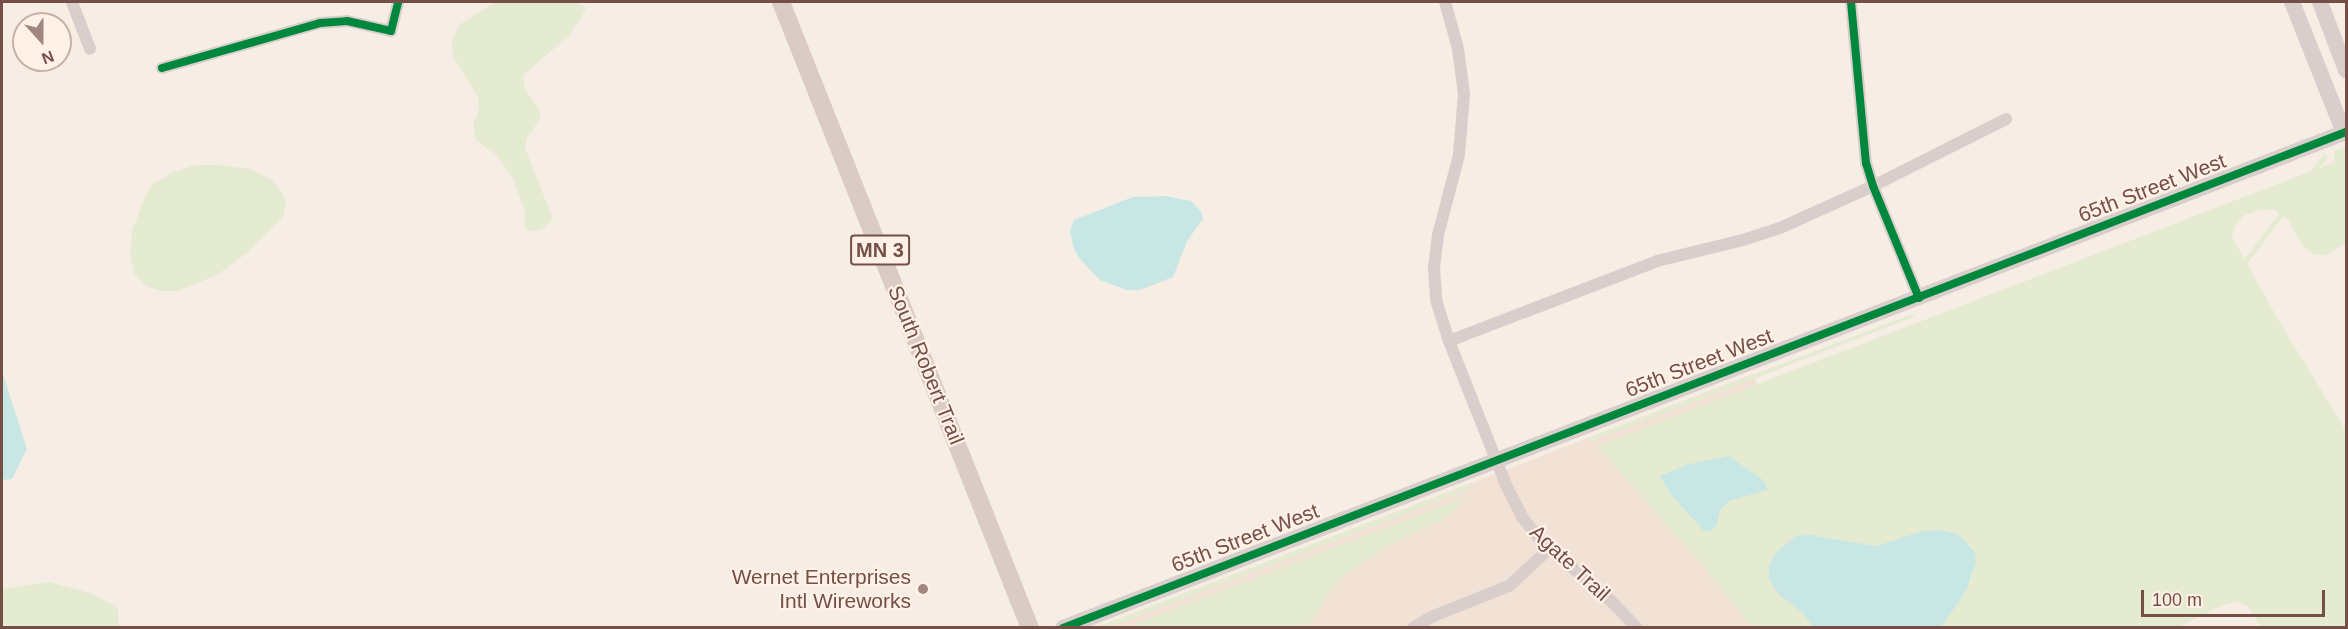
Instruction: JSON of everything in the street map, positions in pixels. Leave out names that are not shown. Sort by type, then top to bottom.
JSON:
[{"type":"main road","name":"South Robert Trail","points":[[781,2],[1030,627]]},
{"type":"street","points":[[72,2],[90,49]]},
{"type":"street","points":[[162,68],[320,23],[347,21],[391,31],[398,2]]},
{"type":"street","name":"Agate Trail","points":[[1445,2],[1458,49],[1464,94],[1459,155],[1438,235],[1434,268],[1436,300],[1449,341],[1518,512],[1550,549],[1610,600],[1637,627]]},
{"type":"street","points":[[1851,2],[1861,125],[1873,186],[1919,298]]},
{"type":"street","points":[[2292,2],[2345,133]]},
{"type":"street","points":[[2320,2],[2343,56],[2346,70]]},
{"type":"street","points":[[1449,341],[1657,261],[1743,240],[1780,228],[1873,186],[2006,119]]},
{"type":"street","name":"65th Street West","points":[[1064,627],[2345,133]]},
{"type":"street","points":[[1413,627],[1431,617],[1509,586],[1550,549]]},
{"type":"shaded area","points":[[1753,374],[1850,627],[1097,628]]},
{"type":"green space","points":[[496,2],[580,2],[585,7],[585,11],[569,36],[523,75],[525,89],[540,114],[540,119],[527,138],[525,148],[553,219],[541,230],[527,231],[525,213],[513,178],[498,157],[476,140],[473,124],[479,112],[478,97],[453,57],[452,39],[459,25]]},
{"type":"green space","points":[[2346,147],[2346,243],[2326,255],[2313,254],[2303,247],[2287,218],[2274,210],[2261,210],[2245,215],[2236,224],[2232,236],[2275,314],[2346,431],[2346,627],[2261,627],[2247,606],[2237,602],[2226,604],[2178,627],[1941,627],[1969,585],[1976,563],[1972,548],[1965,540],[1948,531],[1932,530],[1877,546],[1810,535],[1790,539],[1773,558],[1769,579],[1775,590],[1802,612],[1814,627],[1751,627],[1703,566],[1597,446],[2335,162],[2334,151]]},
{"type":"green space","points":[[2324,154],[2328,157],[2081,485],[2077,482]]},
{"type":"green space","points":[[196,165],[251,169],[271,179],[281,191],[286,203],[283,217],[247,253],[217,275],[178,291],[161,291],[146,286],[135,275],[130,255],[132,231],[146,194],[152,185],[173,172]]},
{"type":"green space","points":[[1910,315],[1916,316],[1593,441],[1590,437]]},
{"type":"green space","points":[[1471,483],[1468,490],[1110,627],[1097,627]]},
{"type":"green space","points":[[1466,497],[1449,516],[1390,545],[1345,575],[1329,594],[1308,627],[1127,627]]},
{"type":"green space","points":[[49,582],[91,593],[112,604],[118,609],[119,627],[2,627],[2,589]]},
{"type":"water","points":[[1165,196],[1191,201],[1201,211],[1203,219],[1187,241],[1173,277],[1140,290],[1126,290],[1100,280],[1079,258],[1073,246],[1070,231],[1074,220],[1133,197]]},
{"type":"water","points":[[2,371],[27,449],[12,479],[2,480]]},
{"type":"water","points":[[1729,456],[1763,480],[1768,490],[1729,501],[1720,510],[1716,527],[1710,531],[1704,531],[1671,495],[1660,476],[1685,465]]},
{"type":"water","points":[[1940,530],[1954,533],[1965,540],[1975,553],[1976,563],[1966,591],[1941,627],[1814,627],[1802,612],[1778,594],[1769,579],[1769,567],[1776,552],[1796,536],[1810,535],[1877,546],[1922,531]]},
{"type":"cycle path","points":[[162,68],[320,23],[347,21],[391,31],[398,2]]},
{"type":"cycle path","points":[[1851,2],[1866,163],[1873,186],[1919,298]]},
{"type":"cycle path","points":[[1063,628],[2346,132]]},
{"type":"place","name":"Wernet Enterprises Intl Wireworks","points":[[923,589]]}]
